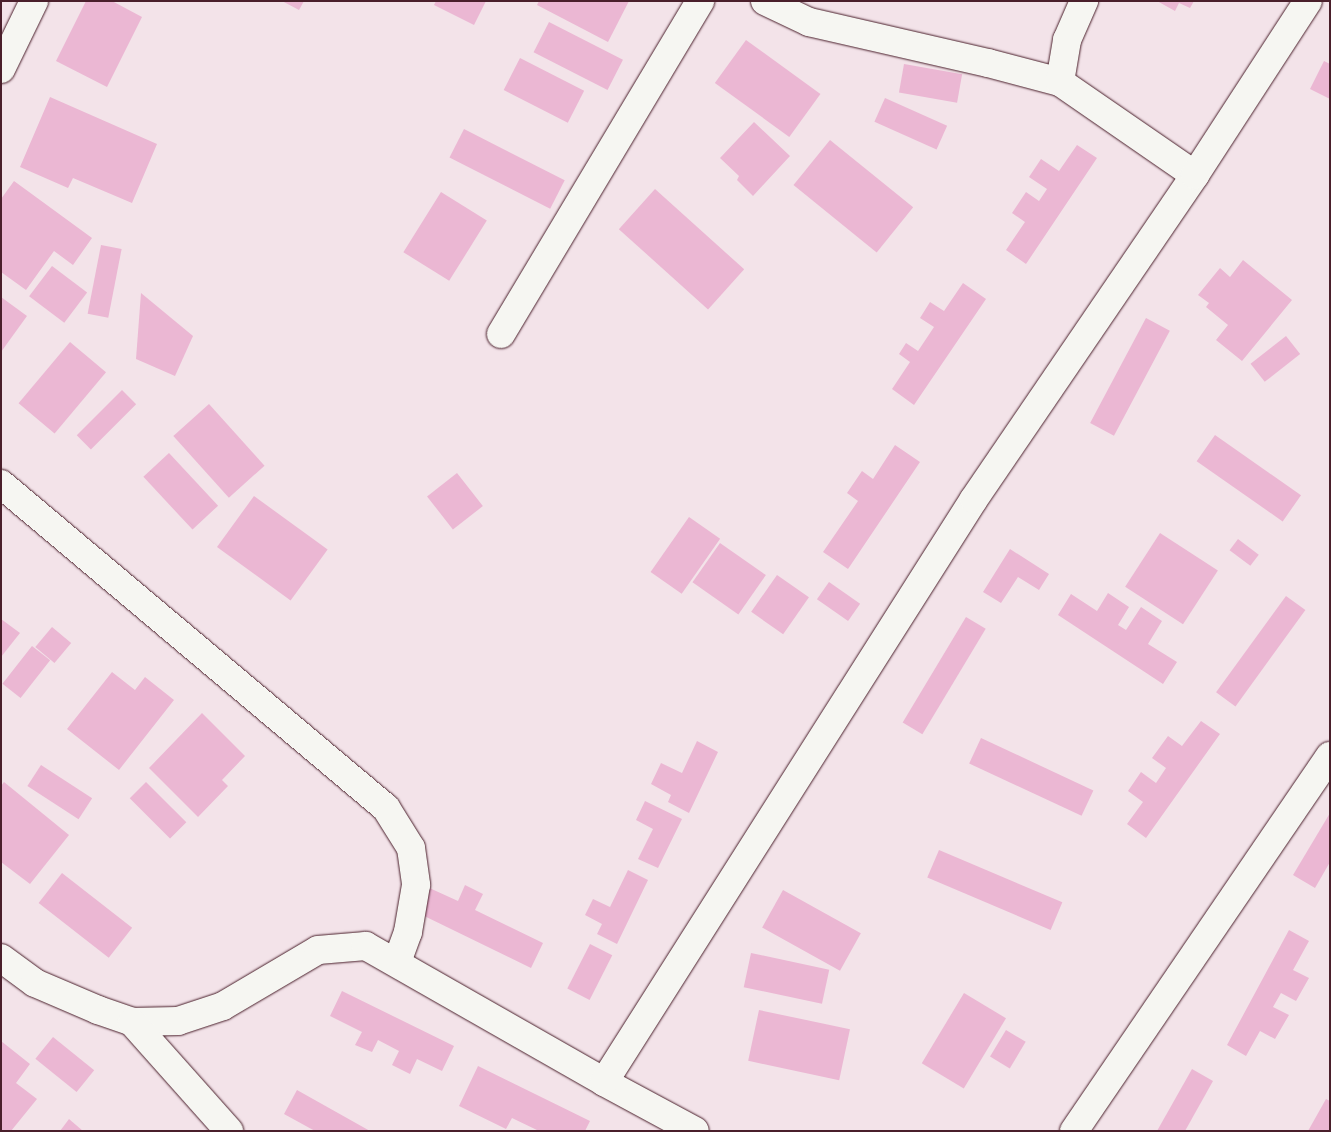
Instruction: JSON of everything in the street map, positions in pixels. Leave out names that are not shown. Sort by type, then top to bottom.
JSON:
[{"type":"street","points":[[1,68],[34,1]]},
{"type":"street","points":[[501,334],[700,1]]},
{"type":"street","points":[[765,1],[810,22],[988,63],[1060,82],[1195,175]]},
{"type":"street","points":[[1060,82],[1067,40],[1084,1]]},
{"type":"street","points":[[604,1082],[974,499],[1195,175],[1308,1]]},
{"type":"street","points":[[1,484],[386,808],[411,848],[416,885],[408,932],[397,962]]},
{"type":"street","points":[[1074,1131],[1330,756]]},
{"type":"street","points":[[1,958],[35,983],[98,1010],[132,1022],[178,1021],[223,1006],[318,950],[366,946],[604,1082],[695,1131]]},
{"type":"street","points":[[132,1022],[229,1131]]},
{"type":"building","points":[[86,1],[112,1],[142,17],[107,87],[56,61]]},
{"type":"building","points":[[282,1],[304,1],[299,10]]},
{"type":"building","points":[[436,1],[486,1],[474,25],[434,5]]},
{"type":"building","points":[[539,1],[629,1],[608,42],[537,5]]},
{"type":"building","points":[[1157,1],[1194,1],[1190,8],[1179,3],[1175,11]]},
{"type":"building","points":[[549,22],[623,60],[608,90],[534,52]]},
{"type":"building","points":[[746,40],[820,94],[789,137],[715,83]]},
{"type":"building","points":[[520,58],[584,91],[568,123],[504,90]]},
{"type":"building","points":[[1324,61],[1330,64],[1330,99],[1310,89]]},
{"type":"building","points":[[904,64],[962,74],[957,103],[899,93]]},
{"type":"building","points":[[50,97],[157,144],[132,203],[73,178],[68,188],[20,167]]},
{"type":"building","points":[[885,98],[947,126],[937,149],[874,122]]},
{"type":"building","points":[[754,122],[790,156],[753,196],[737,180],[739,176],[720,158]]},
{"type":"building","points":[[464,129],[565,180],[550,209],[449,158]]},
{"type":"building","points":[[830,140],[913,207],[877,252],[793,185]]},
{"type":"building","points":[[1077,145],[1097,158],[1026,264],[1006,250],[1025,222],[1012,213],[1026,192],[1039,201],[1047,189],[1029,177],[1041,159],[1059,171]]},
{"type":"building","points":[[14,181],[92,238],[73,265],[54,251],[26,290],[1,272],[1,199]]},
{"type":"building","points":[[655,189],[744,269],[708,309],[619,229]]},
{"type":"building","points":[[441,192],[487,221],[449,281],[403,252]]},
{"type":"building","points":[[101,245],[122,249],[108,318],[88,314]]},
{"type":"building","points":[[1243,260],[1292,300],[1242,361],[1216,340],[1228,325],[1206,307],[1209,303],[1198,295],[1220,268],[1230,277]]},
{"type":"building","points":[[52,266],[87,292],[64,323],[29,296]]},
{"type":"building","points":[[963,283],[986,299],[914,405],[892,389],[910,362],[899,354],[906,343],[918,351],[934,327],[920,318],[930,302],[944,311]]},
{"type":"building","points":[[141,293],[193,336],[175,376],[136,359]]},
{"type":"building","points":[[1,297],[27,316],[1,352]]},
{"type":"building","points":[[1146,318],[1170,331],[1114,436],[1090,423]]},
{"type":"building","points":[[1286,336],[1300,354],[1265,382],[1251,364]]},
{"type":"building","points":[[70,342],[106,372],[55,433],[19,403]]},
{"type":"building","points":[[122,390],[136,404],[91,449],[77,435]]},
{"type":"building","points":[[209,404],[265,466],[229,498],[173,436]]},
{"type":"building","points":[[1215,435],[1301,495],[1283,521],[1197,461]]},
{"type":"building","points":[[895,445],[920,462],[848,569],[823,552],[858,501],[847,493],[862,471],[873,479]]},
{"type":"building","points":[[169,453],[218,506],[193,530],[143,477]]},
{"type":"building","points":[[457,473],[483,506],[453,529],[427,496]]},
{"type":"building","points":[[254,496],[328,549],[291,600],[217,547]]},
{"type":"building","points":[[689,517],[720,539],[682,594],[651,572]]},
{"type":"building","points":[[1160,533],[1218,571],[1183,624],[1125,587]]},
{"type":"building","points":[[1238,539],[1259,555],[1250,566],[1230,550]]},
{"type":"building","points":[[720,543],[766,575],[738,614],[692,582]]},
{"type":"building","points":[[1010,549],[1049,574],[1039,590],[1018,577],[1001,603],[983,592]]},
{"type":"building","points":[[777,575],[809,597],[783,634],[751,612]]},
{"type":"building","points":[[829,582],[860,604],[848,621],[817,599]]},
{"type":"building","points":[[1108,593],[1129,607],[1118,625],[1126,630],[1141,607],[1162,621],[1148,644],[1177,662],[1163,684],[1058,615],[1071,594],[1097,611]]},
{"type":"building","points":[[1286,596],[1305,610],[1235,706],[1216,692]]},
{"type":"building","points":[[966,617],[986,629],[922,734],[903,722]]},
{"type":"building","points":[[1,619],[20,633],[1,657]]},
{"type":"building","points":[[52,627],[71,643],[54,663],[35,647]]},
{"type":"building","points":[[32,646],[50,660],[21,698],[2,684]]},
{"type":"building","points":[[112,672],[135,690],[145,677],[174,700],[119,770],[67,729]]},
{"type":"building","points":[[202,713],[245,756],[222,780],[228,786],[198,817],[149,768]]},
{"type":"building","points":[[1201,721],[1220,734],[1146,838],[1127,824],[1143,802],[1128,791],[1141,772],[1156,783],[1166,768],[1152,758],[1168,736],[1182,746]]},
{"type":"building","points":[[981,738],[1093,790],[1082,816],[969,763]]},
{"type":"building","points":[[697,741],[718,752],[689,813],[668,802],[671,795],[651,784],[661,763],[682,773]]},
{"type":"building","points":[[41,765],[92,798],[79,819],[27,786]]},
{"type":"building","points":[[4,782],[69,835],[30,884],[1,862],[1,786]]},
{"type":"building","points":[[146,782],[186,822],[170,839],[130,798]]},
{"type":"building","points":[[645,801],[682,819],[658,868],[638,859],[653,829],[636,820]]},
{"type":"building","points":[[1330,813],[1330,862],[1315,888],[1293,875]]},
{"type":"building","points":[[939,850],[1062,902],[1051,930],[927,878]]},
{"type":"building","points":[[628,870],[648,880],[617,944],[597,934],[602,924],[585,915],[593,899],[610,907]]},
{"type":"building","points":[[62,873],[132,928],[109,958],[39,903]]},
{"type":"building","points":[[465,885],[483,894],[475,910],[543,943],[531,968],[414,911],[425,886],[458,901]]},
{"type":"building","points":[[783,890],[861,933],[840,971],[762,928]]},
{"type":"building","points":[[1289,930],[1309,941],[1293,970],[1309,978],[1296,1001],[1281,993],[1273,1007],[1289,1015],[1275,1039],[1260,1031],[1246,1056],[1227,1045]]},
{"type":"building","points":[[590,944],[612,955],[590,1000],[567,989]]},
{"type":"building","points":[[751,953],[829,970],[822,1004],[744,987]]},
{"type":"building","points":[[342,991],[454,1046],[442,1071],[417,1059],[410,1074],[392,1065],[399,1051],[378,1040],[372,1052],[355,1045],[362,1032],[330,1016]]},
{"type":"building","points":[[964,993],[1006,1018],[964,1089],[922,1063]]},
{"type":"building","points":[[759,1010],[850,1029],[839,1080],[748,1061]]},
{"type":"building","points":[[1006,1030],[1026,1042],[1010,1068],[990,1057]]},
{"type":"building","points":[[53,1037],[94,1070],[77,1092],[35,1059]]},
{"type":"building","points":[[1,1041],[30,1064],[16,1083],[37,1099],[11,1131],[1,1131]]},
{"type":"building","points":[[478,1066],[590,1121],[585,1131],[539,1131],[512,1118],[506,1129],[459,1106]]},
{"type":"building","points":[[1192,1069],[1213,1081],[1185,1131],[1157,1131]]},
{"type":"building","points":[[297,1090],[370,1131],[315,1131],[284,1114]]},
{"type":"building","points":[[1326,1099],[1330,1101],[1330,1131],[1308,1131]]},
{"type":"building","points":[[69,1119],[83,1131],[60,1131]]}]
